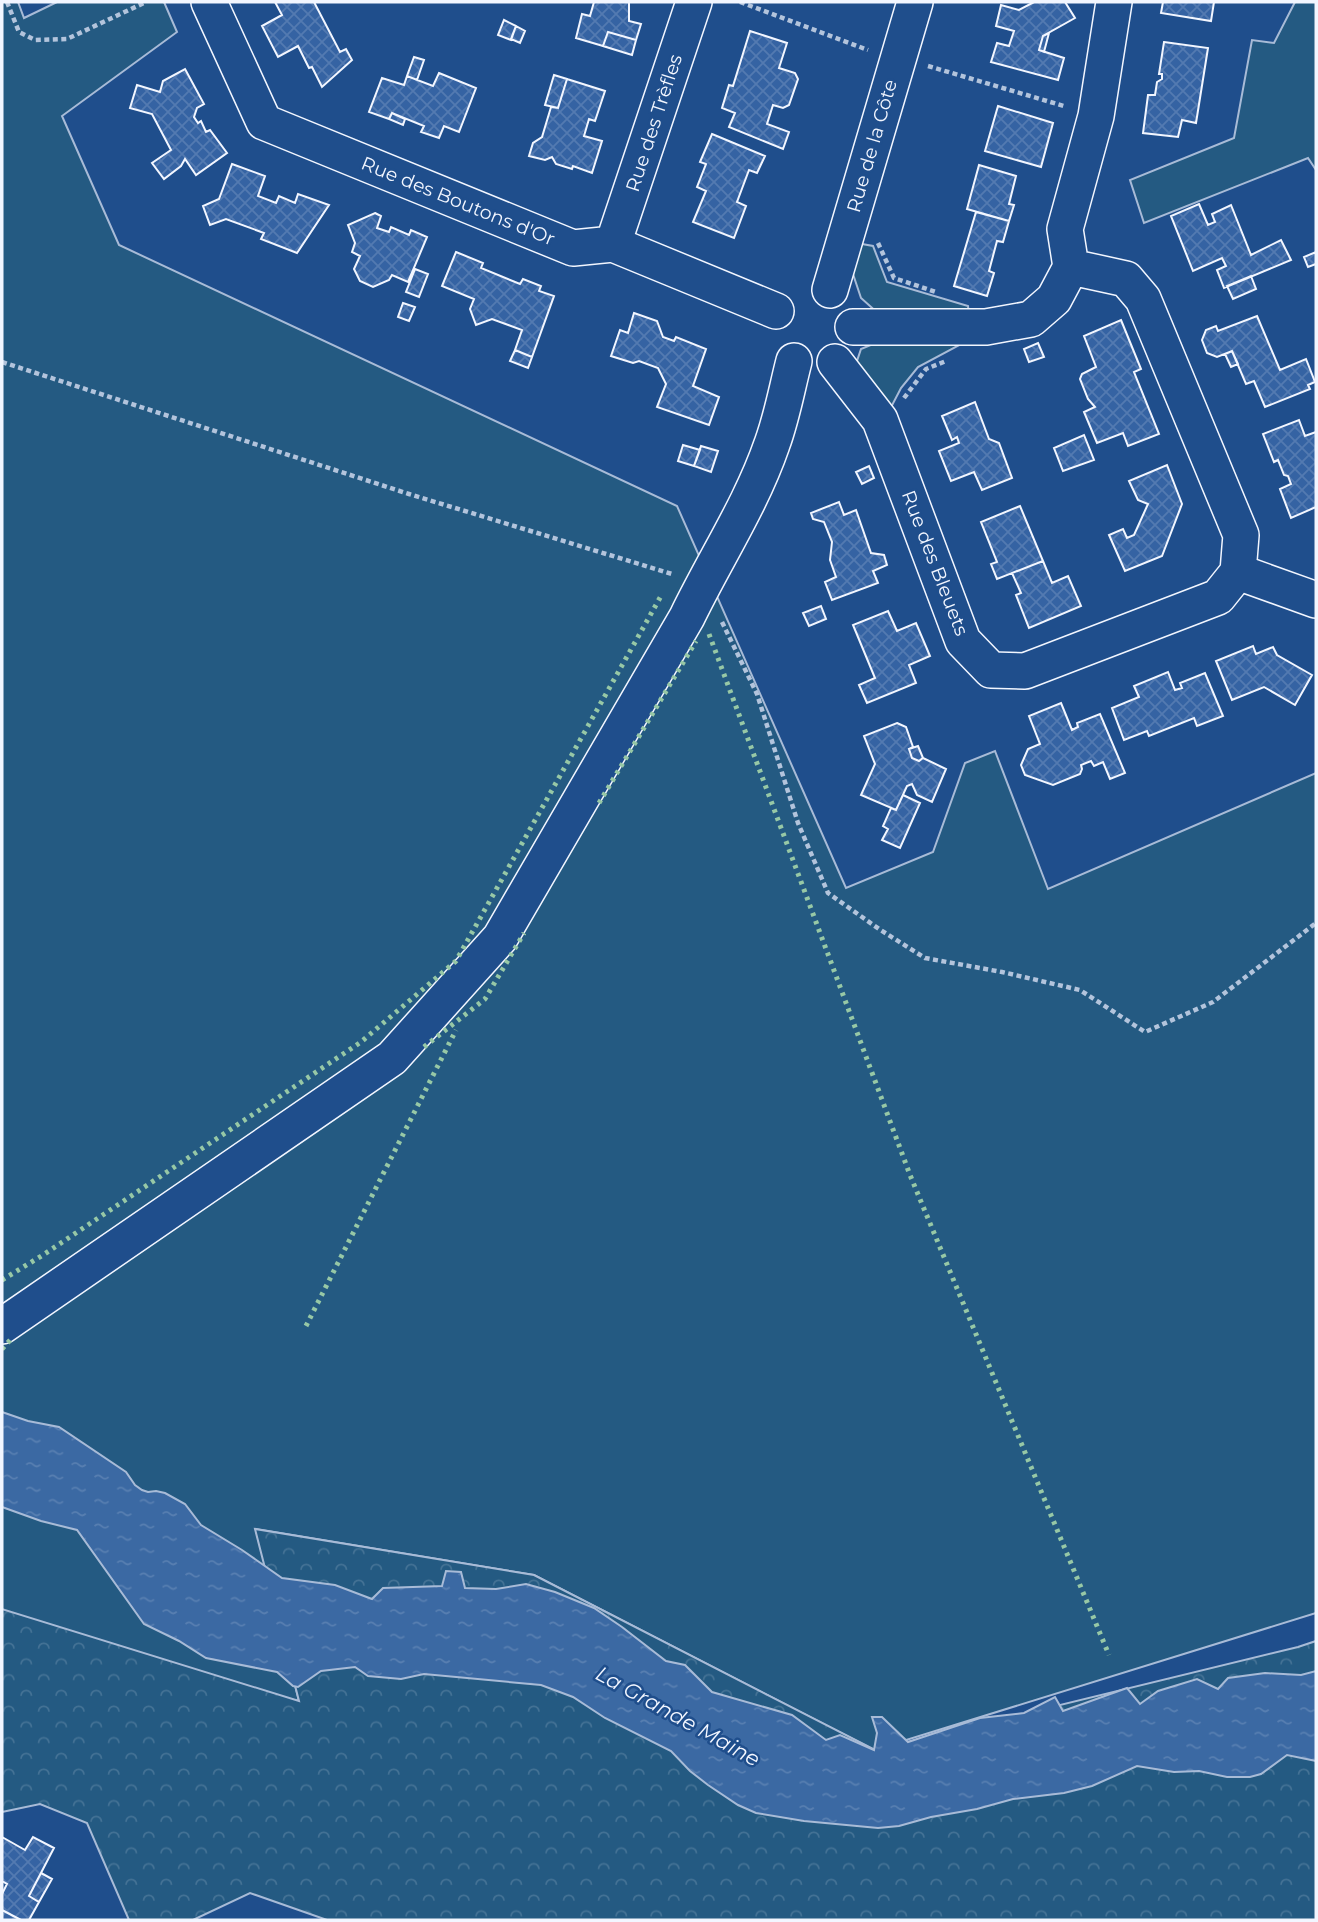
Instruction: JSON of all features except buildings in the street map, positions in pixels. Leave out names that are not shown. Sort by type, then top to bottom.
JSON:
[{"type":"street","name":"Rue des Boutons d'Or","points":[[209,2],[264,122],[573,248],[613,244],[776,311]]},
{"type":"street","name":"Rue des Trèfles","points":[[613,244],[694,2]]},
{"type":"street","name":"Rue de la Côte","points":[[830,290],[910,69],[915,2]]},
{"type":"street","points":[[853,327],[986,327],[1031,319],[1054,299],[1071,267],[1065,229],[1096,116],[1114,2]]},
{"type":"street","points":[[1071,267],[1126,279],[1143,299],[1241,535],[1238,572],[1316,600]]},
{"type":"street","points":[[809,286],[830,290],[842,299],[850,312],[853,327],[849,342],[835,362],[810,365],[794,360],[780,348],[774,330],[776,311],[790,294],[809,286]]},
{"type":"street","points":[[2,1326],[392,1058],[500,938],[687,617],[744,510],[773,443],[794,360]]},
{"type":"street","name":"Rue des Bleuets","points":[[835,362],[880,421],[964,641],[991,670],[1025,671],[1218,597],[1238,572]]},
{"type":"path","points":[[7,2],[19,32],[35,40],[67,39],[146,2]]},
{"type":"path","points":[[740,2],[910,69],[926,65],[1096,116]]},
{"type":"path","points":[[877,241],[894,278],[946,295]]},
{"type":"path","points":[[892,449],[900,402],[926,369],[952,359]]},
{"type":"path","points":[[2,362],[409,494],[703,584],[757,694],[798,823],[828,892],[925,958],[1080,990],[1144,1032],[1213,1002],[1316,923]]},
{"type":"green space","points":[[2,2],[18,2],[24,18],[57,2],[164,2],[177,32],[62,116],[119,245],[677,506],[846,888],[933,852],[965,763],[995,751],[1048,889],[1316,773],[1316,1613],[874,1750],[534,1575],[256,1529],[299,1701],[2,1642]]},
{"type":"green space","points":[[1295,2],[1316,2],[1316,170],[1308,158],[1144,223],[1130,180],[1234,138],[1252,40],[1274,43]]},
{"type":"green space","points":[[862,244],[873,246],[887,282],[968,306],[969,316],[880,315],[861,298],[852,271]]},
{"type":"green space","points":[[885,339],[967,341],[918,367],[901,388],[887,415],[856,364],[861,349]]},
{"type":"green space","points":[[255,1529],[534,1575],[875,1750],[1316,1641],[1316,1920],[327,1920],[250,1893],[193,1920],[129,1920],[87,1823],[40,1804],[2,1812],[2,1609],[299,1701]]},
{"type":"water","name":"La Grande Maine","points":[[2,1412],[59,1427],[126,1472],[142,1490],[165,1493],[185,1504],[201,1525],[282,1578],[335,1585],[372,1599],[383,1588],[442,1586],[446,1571],[461,1572],[465,1588],[496,1589],[526,1584],[555,1592],[594,1608],[666,1661],[685,1665],[712,1692],[792,1715],[826,1740],[840,1735],[874,1750],[877,1733],[872,1717],[882,1717],[908,1742],[980,1718],[1024,1713],[1055,1697],[1063,1711],[1127,1688],[1140,1704],[1158,1691],[1197,1679],[1218,1689],[1228,1678],[1265,1673],[1301,1675],[1316,1671],[1316,1761],[1287,1755],[1261,1774],[1250,1777],[1227,1777],[1199,1771],[1174,1772],[1137,1766],[1092,1786],[1064,1793],[1013,1799],[899,1826],[878,1828],[756,1813],[738,1805],[708,1785],[671,1751],[605,1718],[573,1697],[541,1685],[424,1674],[401,1679],[368,1676],[355,1667],[321,1671],[298,1687],[277,1672],[206,1658],[144,1624],[77,1530],[2,1507]]},
{"type":"hedge","points":[[2,1280],[361,1042],[456,961],[661,596]]},
{"type":"hedge","points":[[709,634],[910,1175],[1109,1655]]},
{"type":"hedge","points":[[599,803],[696,641]]},
{"type":"hedge","points":[[424,1047],[485,999],[524,933]]},
{"type":"hedge","points":[[306,1326],[456,1030]]},
{"type":"hedge","points":[[2,1349],[12,1338]]}]
